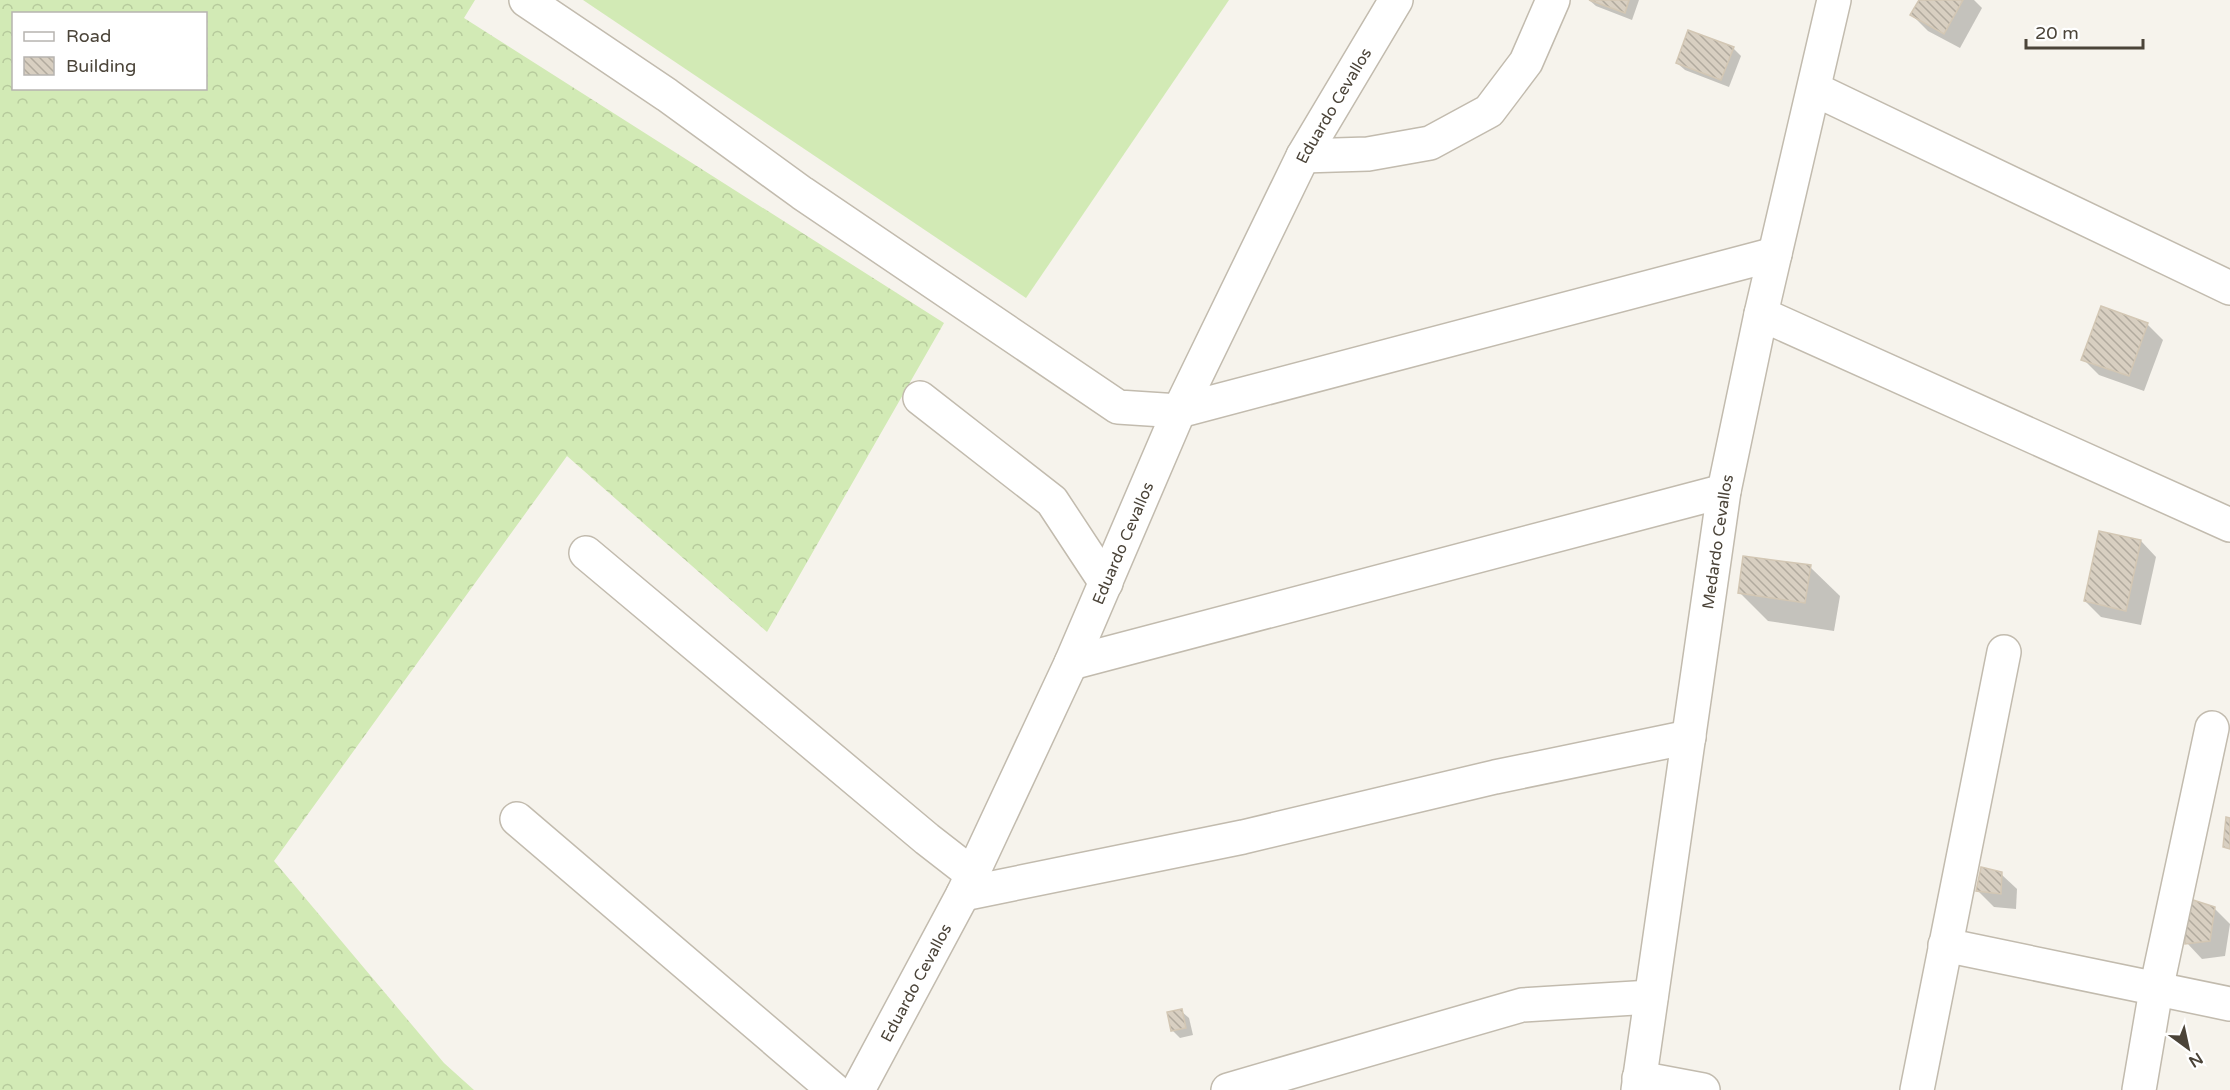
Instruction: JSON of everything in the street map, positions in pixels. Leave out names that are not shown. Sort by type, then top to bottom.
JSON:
[{"type":"street","points":[[526,0],[667,95],[802,193],[1118,407],[1179,411],[1775,254]]},
{"type":"street","name":"Eduardo Cevallos","points":[[858,1090],[968,884],[1071,663],[1179,411],[1303,156],[1396,0]]},
{"type":"street","points":[[1303,156],[1368,154],[1430,143],[1489,111],[1526,62],[1553,0]]},
{"type":"street","name":"Medardo Cevallos","points":[[1639,1084],[1724,491],[1761,314],[1834,0]]},
{"type":"street","points":[[1814,89],[2230,288]]},
{"type":"street","points":[[1761,314],[2230,525]]},
{"type":"street","points":[[920,398],[1052,501],[1106,583]]},
{"type":"street","points":[[1071,663],[1724,491]]},
{"type":"street","points":[[586,553],[927,839],[968,884],[1243,837],[1496,777],[1689,737]]},
{"type":"street","points":[[1917,1090],[2004,652]]},
{"type":"street","points":[[2139,1090],[2156,990],[2212,728]]},
{"type":"street","points":[[517,819],[834,1090]]},
{"type":"street","points":[[1945,945],[2230,1004]]},
{"type":"street","points":[[1228,1090],[1522,1005],[1650,997]]},
{"type":"street","points":[[1639,1084],[1703,1090]]},
{"type":"green space","points":[[0,0],[475,0],[464,18],[944,323],[767,632],[567,456],[274,861],[444,1063],[474,1090],[0,1090]]},
{"type":"green space","points":[[583,0],[1229,0],[1026,298]]},
{"type":"building","points":[[1589,0],[1629,0],[1625,13]]},
{"type":"building","points":[[1919,0],[1963,0],[1944,34],[1910,15]]},
{"type":"building","points":[[1688,30],[1734,47],[1721,80],[1676,63]]},
{"type":"building","points":[[2101,306],[2148,323],[2129,376],[2081,360]]},
{"type":"building","points":[[2099,531],[2141,540],[2126,611],[2084,601]]},
{"type":"building","points":[[1743,556],[1811,565],[1805,603],[1738,593]]},
{"type":"building","points":[[2226,817],[2230,818],[2230,849],[2223,847]]},
{"type":"building","points":[[1981,867],[2002,872],[2001,894],[1976,891]]},
{"type":"building","points":[[2187,898],[2215,907],[2210,941],[2185,944]]},
{"type":"building","points":[[1182,1009],[1186,1028],[1171,1031],[1167,1012]]}]
